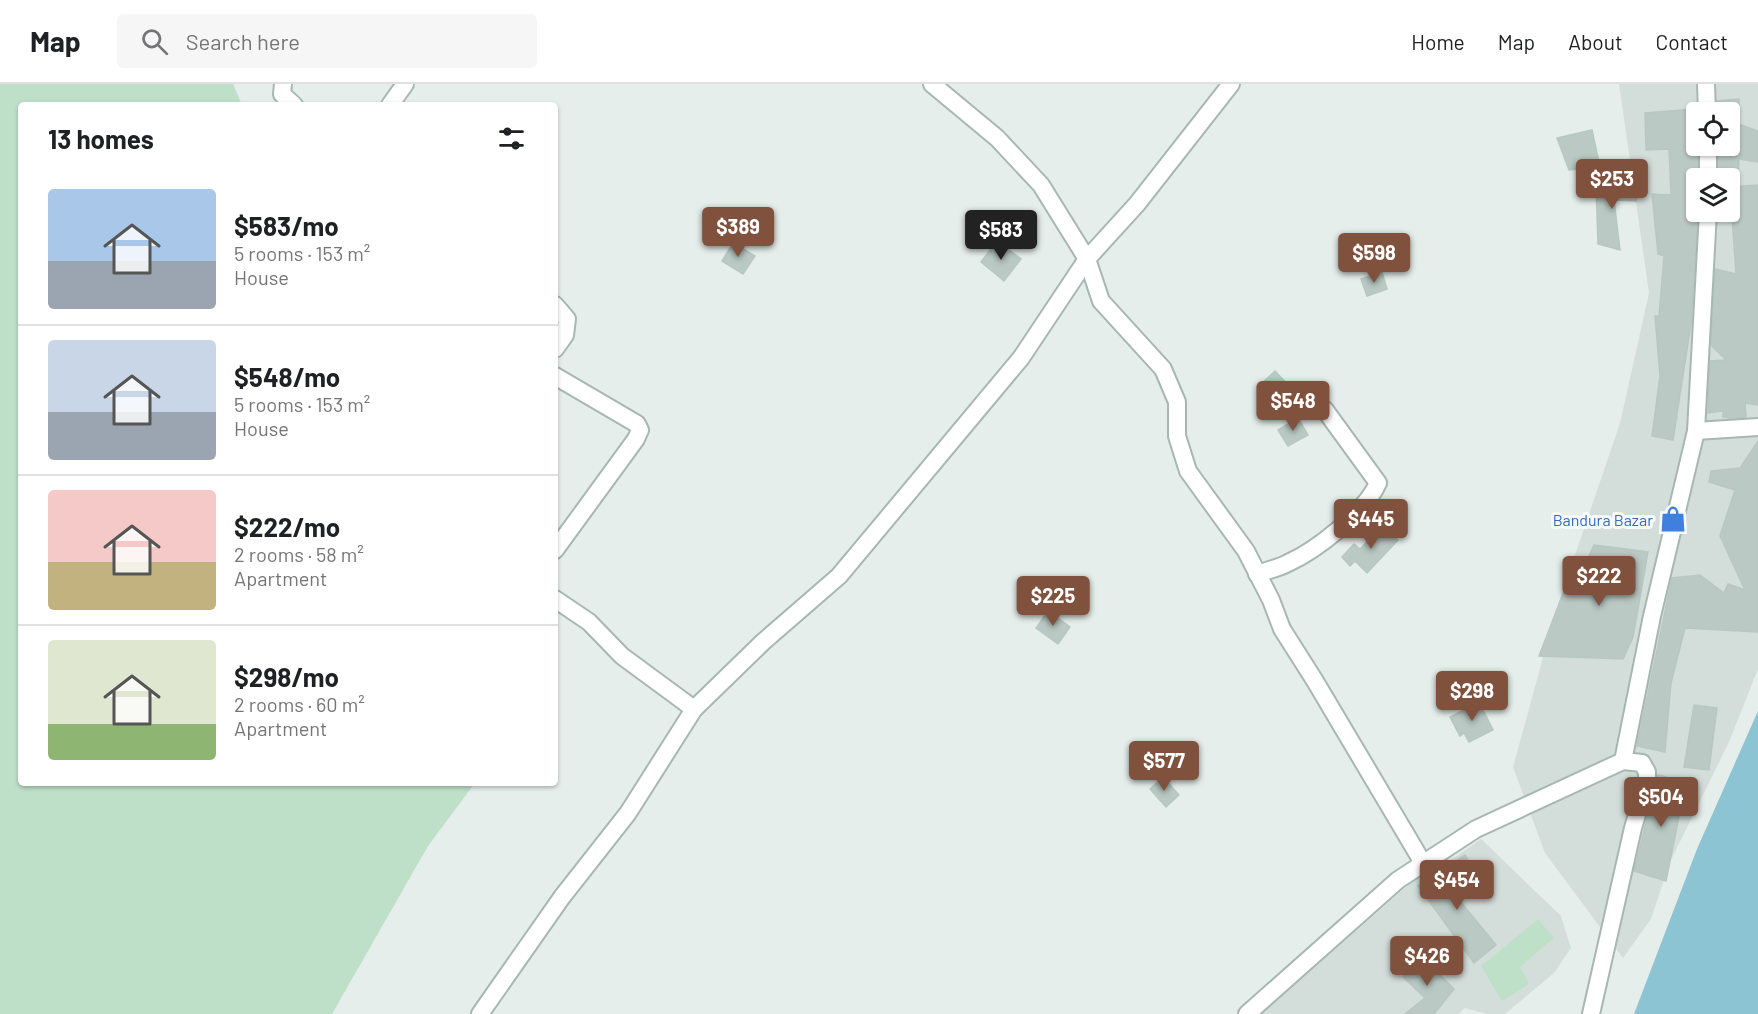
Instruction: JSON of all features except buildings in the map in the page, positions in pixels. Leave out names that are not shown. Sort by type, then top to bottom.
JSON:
[{"type":"street","points":[[283,84],[282,94],[291,102]]},
{"type":"street","points":[[392,102],[405,84]]},
{"type":"street","points":[[932,84],[997,138],[1041,185],[1087,259],[1101,301],[1163,369],[1177,402],[1177,436],[1188,471],[1246,551],[1297,656],[1315,681],[1423,863]]},
{"type":"street","points":[[480,1014],[562,897],[628,813],[694,709],[763,642],[839,576],[1021,358],[1087,259],[1137,204],[1231,84]]},
{"type":"street","points":[[1707,84],[1707,102]]},
{"type":"street","points":[[1623,761],[1652,616],[1696,431],[1707,222]]},
{"type":"street","points":[[558,308],[567,319],[565,335],[558,345]]},
{"type":"street","points":[[558,378],[637,424],[640,430],[636,440],[558,546]]},
{"type":"street","points":[[1257,574],[1288,563],[1306,553],[1357,514],[1370,499],[1378,483],[1325,410]]},
{"type":"street","points":[[1696,431],[1758,427]]},
{"type":"street","points":[[558,602],[589,622],[622,656],[694,709]]},
{"type":"street","points":[[1247,1014],[1398,880],[1476,829],[1623,761],[1642,763],[1647,772],[1647,781],[1591,1014]]},
{"type":"shaded area","name":"Bandura Bazar","points":[[1619,84],[1758,84],[1758,669],[1729,742],[1670,862],[1651,919],[1623,958],[1545,853],[1513,767],[1555,614],[1620,423],[1649,293]]},
{"type":"shaded area","points":[[1481,839],[1561,916],[1571,948],[1554,973],[1505,1014],[1487,1014],[1464,1008],[1459,1014],[1261,1014],[1413,881],[1454,858]]},
{"type":"green space","points":[[0,84],[233,84],[241,102],[18,102],[18,786],[473,786],[428,846],[332,1014],[0,1014]]},
{"type":"green space","points":[[1538,919],[1554,938],[1520,967],[1529,984],[1502,1001],[1481,966]]},
{"type":"water","points":[[1758,711],[1758,1014],[1634,1014],[1697,849]]},
{"type":"place","name":"Bandura Bazar","points":[[1673,519]]}]
